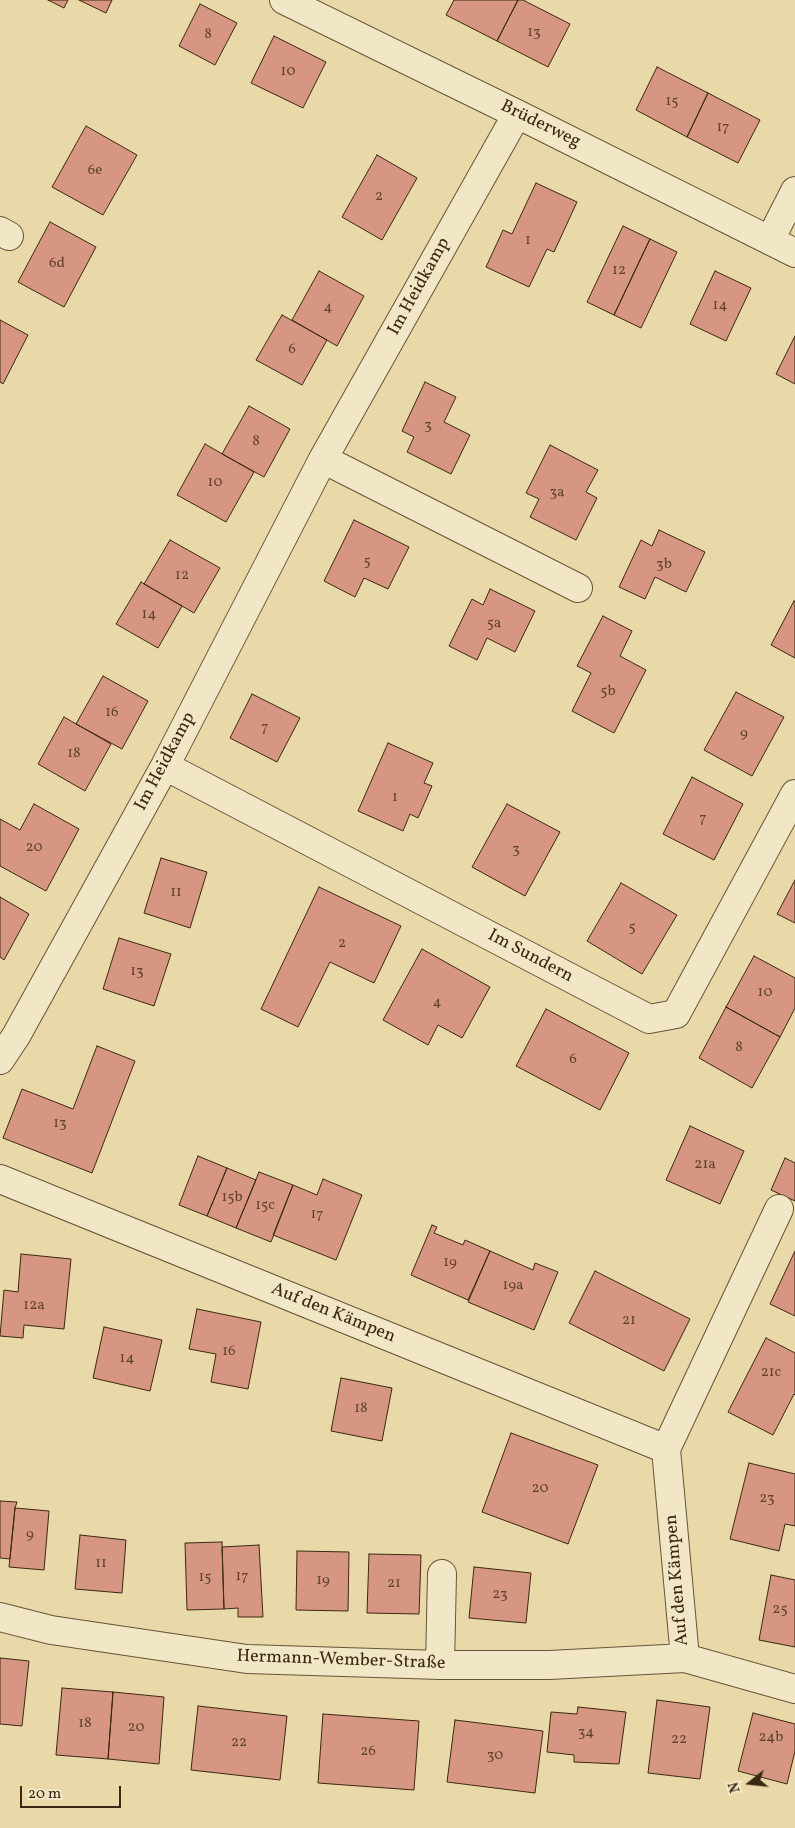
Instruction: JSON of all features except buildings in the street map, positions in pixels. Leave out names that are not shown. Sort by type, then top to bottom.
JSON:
[{"type":"street","name":"Brüderweg","points":[[284,0],[795,253]]},
{"type":"street","name":"Im Heidkamp","points":[[0,1060],[16,1036],[165,766],[323,459],[517,114]]},
{"type":"street","points":[[770,240],[795,191]]},
{"type":"street","points":[[323,459],[578,588]]},
{"type":"street","name":"Im Sundern","points":[[165,766],[649,1020],[676,1014],[795,794]]},
{"type":"street","name":"Auf den Kämpen","points":[[0,1179],[666,1449],[685,1658],[795,1689]]},
{"type":"street","points":[[666,1449],[779,1209]]},
{"type":"street","points":[[440,1665],[442,1574]]},
{"type":"street","name":"Hermann-Wember-Straße","points":[[0,1617],[51,1630],[247,1659],[440,1665],[549,1664],[685,1658]]}]
